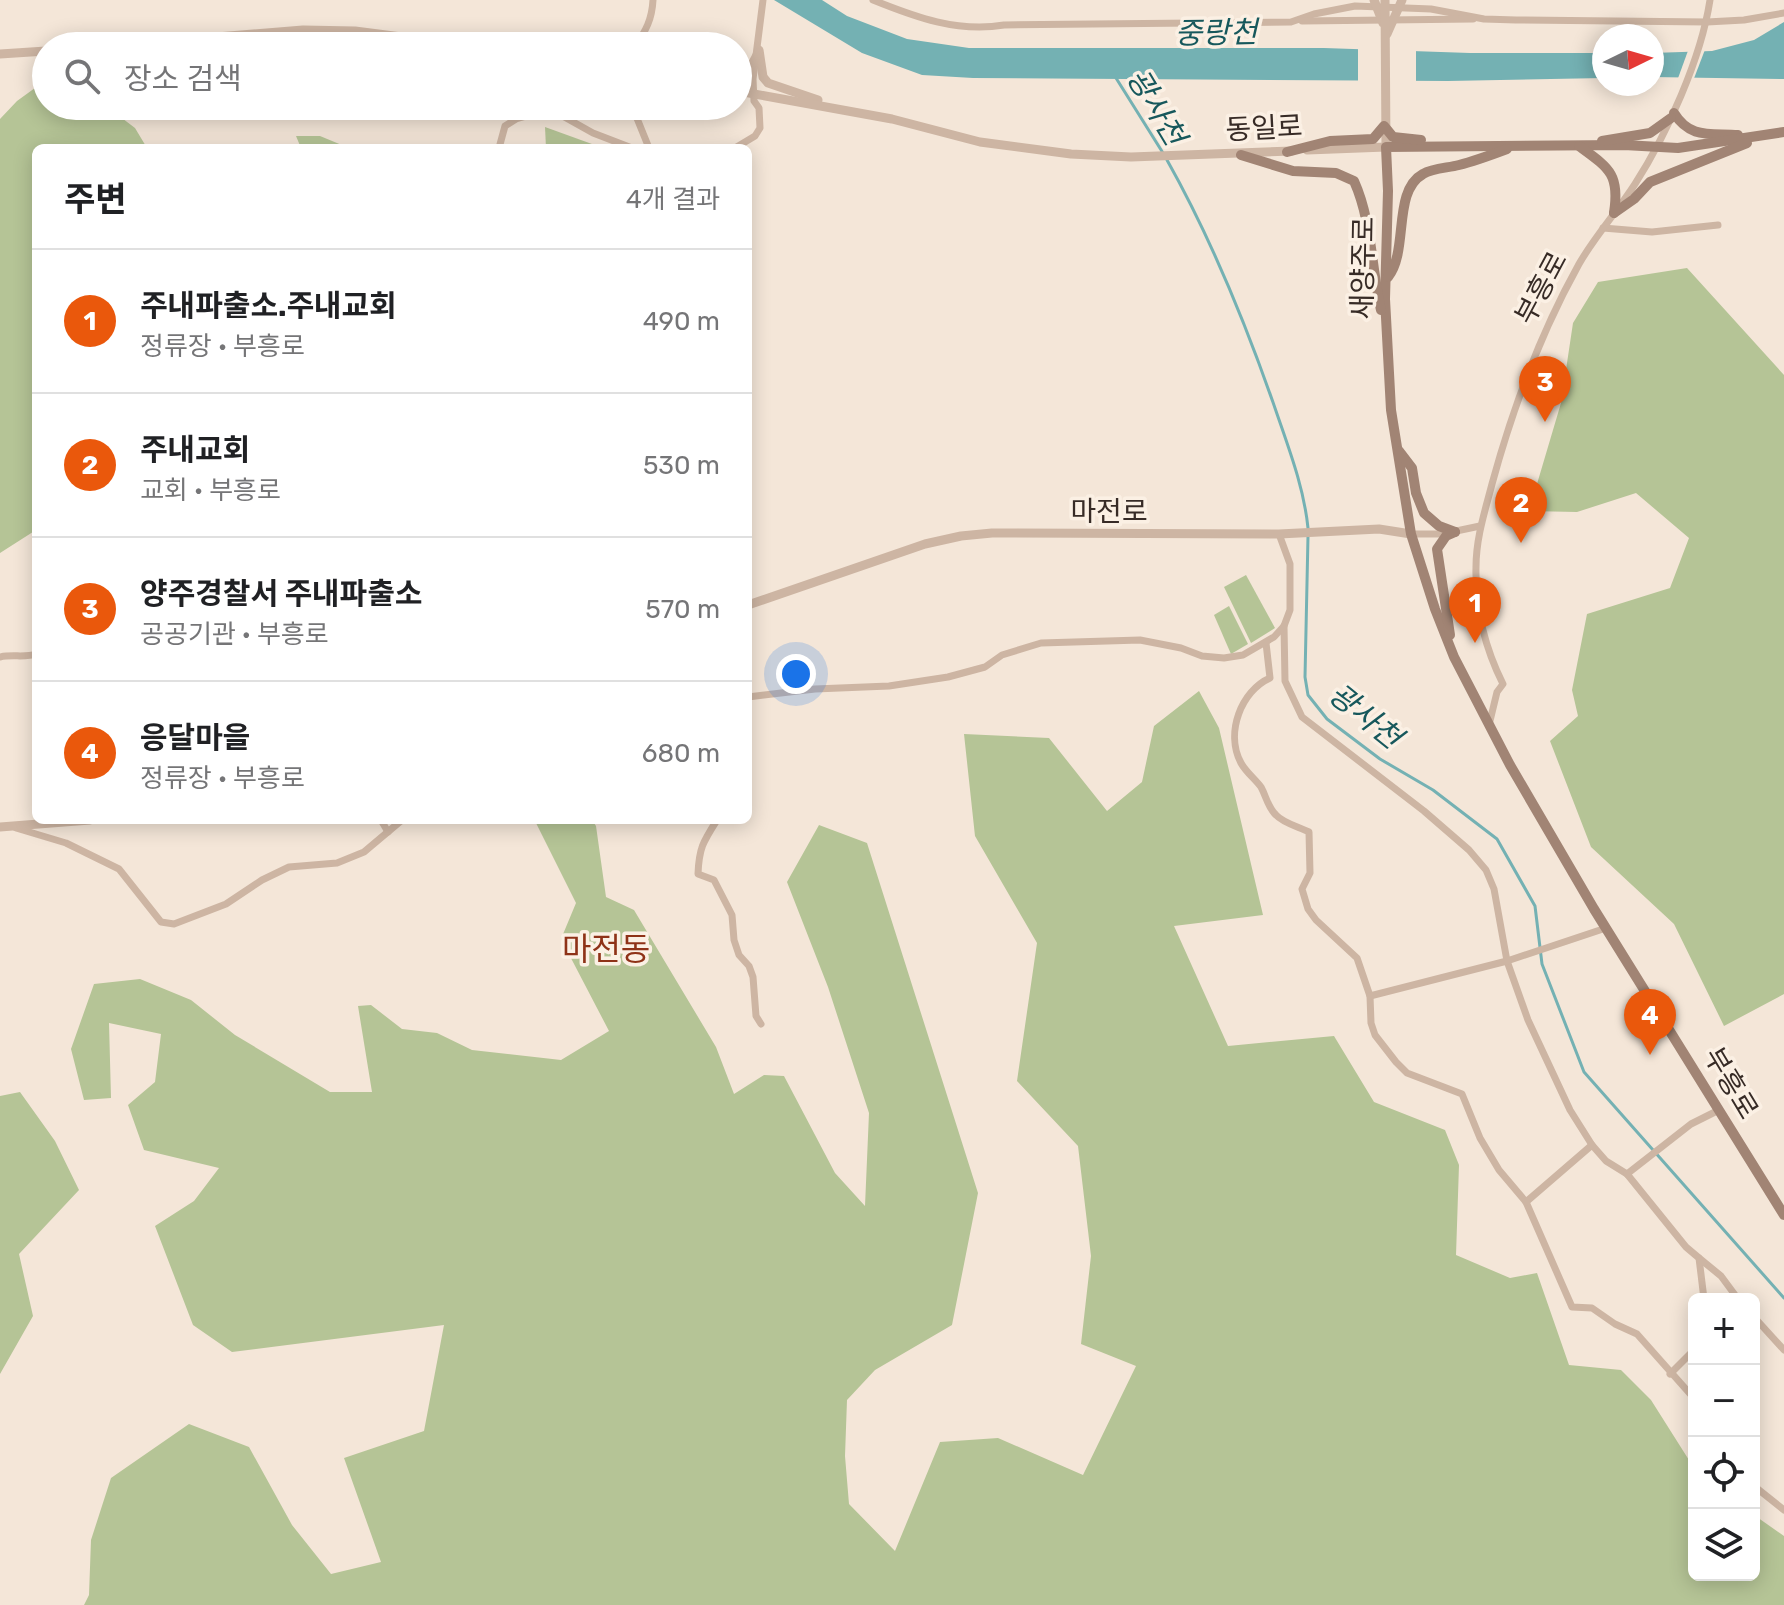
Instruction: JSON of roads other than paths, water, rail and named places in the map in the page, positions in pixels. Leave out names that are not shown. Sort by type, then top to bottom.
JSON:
[{"type":"main road","points":[[1574,146],[1650,133],[1672,116],[1690,132],[1760,137]]},
{"type":"main road","points":[[1287,152],[1330,141],[1373,139],[1384,123],[1393,137],[1475,146]]},
{"type":"main road","points":[[1655,148],[1784,132]]},
{"type":"main road","points":[[1614,213],[1634,199],[1650,182],[1760,137]]},
{"type":"main road","name":"동일로","points":[[1386,147],[1624,145],[1655,148]]},
{"type":"main road","points":[[1574,146],[1604,164],[1614,176],[1614,213]]},
{"type":"main road","name":"새양주로","points":[[1386,147],[1387,336],[1391,410],[1411,534]]},
{"type":"main road","points":[[1387,280],[1393,272],[1404,203],[1414,181],[1423,173],[1512,148]]},
{"type":"main road","points":[[1241,155],[1293,171],[1336,173],[1354,181],[1364,205],[1372,272],[1387,336]]},
{"type":"main road","points":[[1398,450],[1412,468],[1416,493],[1424,513],[1439,526],[1455,532]]},
{"type":"main road","points":[[1454,657],[1437,549],[1446,536],[1455,532]]},
{"type":"main road","name":"부흥로","points":[[1411,534],[1454,657],[1489,728],[1606,928],[1784,1215]]},
{"type":"street","points":[[644,32],[652,15],[653,0]]},
{"type":"street","points":[[742,144],[755,136],[760,128],[753,79],[763,0]]},
{"type":"street","points":[[873,0],[918,18],[979,29],[1004,25],[1484,19],[1707,22],[1784,13]]},
{"type":"street","points":[[1374,0],[1386,33]]},
{"type":"street","name":"새양주로","points":[[1385,0],[1386,147]]},
{"type":"street","points":[[1386,33],[1402,0]]},
{"type":"street","name":"부흥로","points":[[1489,728],[1497,692],[1503,684],[1483,639],[1476,567],[1480,526],[1506,435],[1543,333],[1581,261],[1634,186],[1672,116],[1707,22],[1710,0]]},
{"type":"street","points":[[1296,21],[1355,6],[1431,9],[1484,19]]},
{"type":"street","points":[[278,32],[363,32]]},
{"type":"street","points":[[752,64],[759,50]]},
{"type":"street","points":[[759,50],[763,77],[768,83],[839,109]]},
{"type":"street","points":[[0,54],[32,52]]},
{"type":"street","name":"동일로","points":[[754,94],[892,119],[980,142],[1071,154],[1131,157],[1241,155],[1386,147]]},
{"type":"street","points":[[500,144],[505,126],[514,120]]},
{"type":"street","points":[[570,120],[622,144]]},
{"type":"street","points":[[638,120],[647,144]]},
{"type":"street","points":[[1603,228],[1652,232],[1718,225]]},
{"type":"street","name":"마전로","points":[[752,604],[925,544],[961,536],[1022,533],[1284,534],[1379,529],[1411,534],[1455,532],[1480,526]]},
{"type":"street","points":[[1284,534],[1291,571],[1290,610],[1284,626],[1285,681],[1302,717],[1424,811],[1469,850],[1486,870],[1494,889],[1528,1020],[1557,1086],[1592,1145],[1606,1161],[1627,1174],[1686,1247],[1721,1276],[1734,1293]]},
{"type":"street","points":[[752,697],[815,689],[889,686],[948,677],[985,667],[1002,655],[1041,643],[1140,640],[1181,648],[1202,656],[1224,658],[1243,655],[1266,643],[1284,626]]},
{"type":"street","points":[[1266,643],[1270,678],[1258,683],[1246,696],[1236,724],[1237,751],[1241,763],[1260,787],[1275,815],[1309,832],[1310,873],[1302,889],[1308,909],[1357,958],[1370,996],[1371,1023],[1375,1035],[1407,1073],[1462,1094],[1486,1149],[1526,1202],[1572,1307],[1592,1308],[1637,1334],[1688,1392]]},
{"type":"street","points":[[0,657],[12,654],[32,656]]},
{"type":"street","points":[[5,826],[33,824]]},
{"type":"street","points":[[383,824],[388,832]]},
{"type":"street","points":[[5,826],[66,843],[119,869],[161,922],[174,924],[226,904],[262,880],[289,867],[337,863],[364,852],[397,824]]},
{"type":"street","points":[[714,824],[703,839],[698,874],[714,880],[730,909],[735,947],[753,977],[756,1016],[761,1024]]},
{"type":"street","points":[[1370,996],[1421,985],[1606,928]]},
{"type":"street","points":[[1627,1174],[1691,1124],[1719,1110]]},
{"type":"street","points":[[1526,1202],[1592,1145]]},
{"type":"street","points":[[1699,1258],[1703,1293]]},
{"type":"street","points":[[1760,1324],[1784,1350]]},
{"type":"street","points":[[1670,1374],[1688,1356]]},
{"type":"street","points":[[1760,1491],[1784,1510]]},
{"type":"water","name":"중랑천","points":[[774,0],[822,0],[847,16],[907,39],[969,48],[1324,48],[1592,53],[1592,78],[1448,81],[973,78],[922,75],[862,53]]},
{"type":"water","points":[[1784,22],[1784,79],[1664,77],[1664,53],[1712,51],[1754,40]]},
{"type":"waterway","name":"광사천","points":[[1116,78],[1163,153]]},
{"type":"waterway","name":"광사천","points":[[1167,160],[1213,252],[1253,346],[1295,469],[1308,528]]},
{"type":"waterway","name":"광사천","points":[[1308,536],[1305,677],[1308,695],[1327,719],[1380,759],[1433,790],[1497,839],[1535,906],[1542,964],[1584,1072],[1784,1298]]},
{"type":"place","name":"양주경찰서 주내파출소","points":[[1545,422]]},
{"type":"place","name":"주내교회","points":[[1521,543]]},
{"type":"place","name":"주내파출소.주내교회","points":[[1475,643]]},
{"type":"place","name":"응달마을","points":[[1650,1055]]},
{"type":"district","name":"마전동","points":[[606,949]]}]
